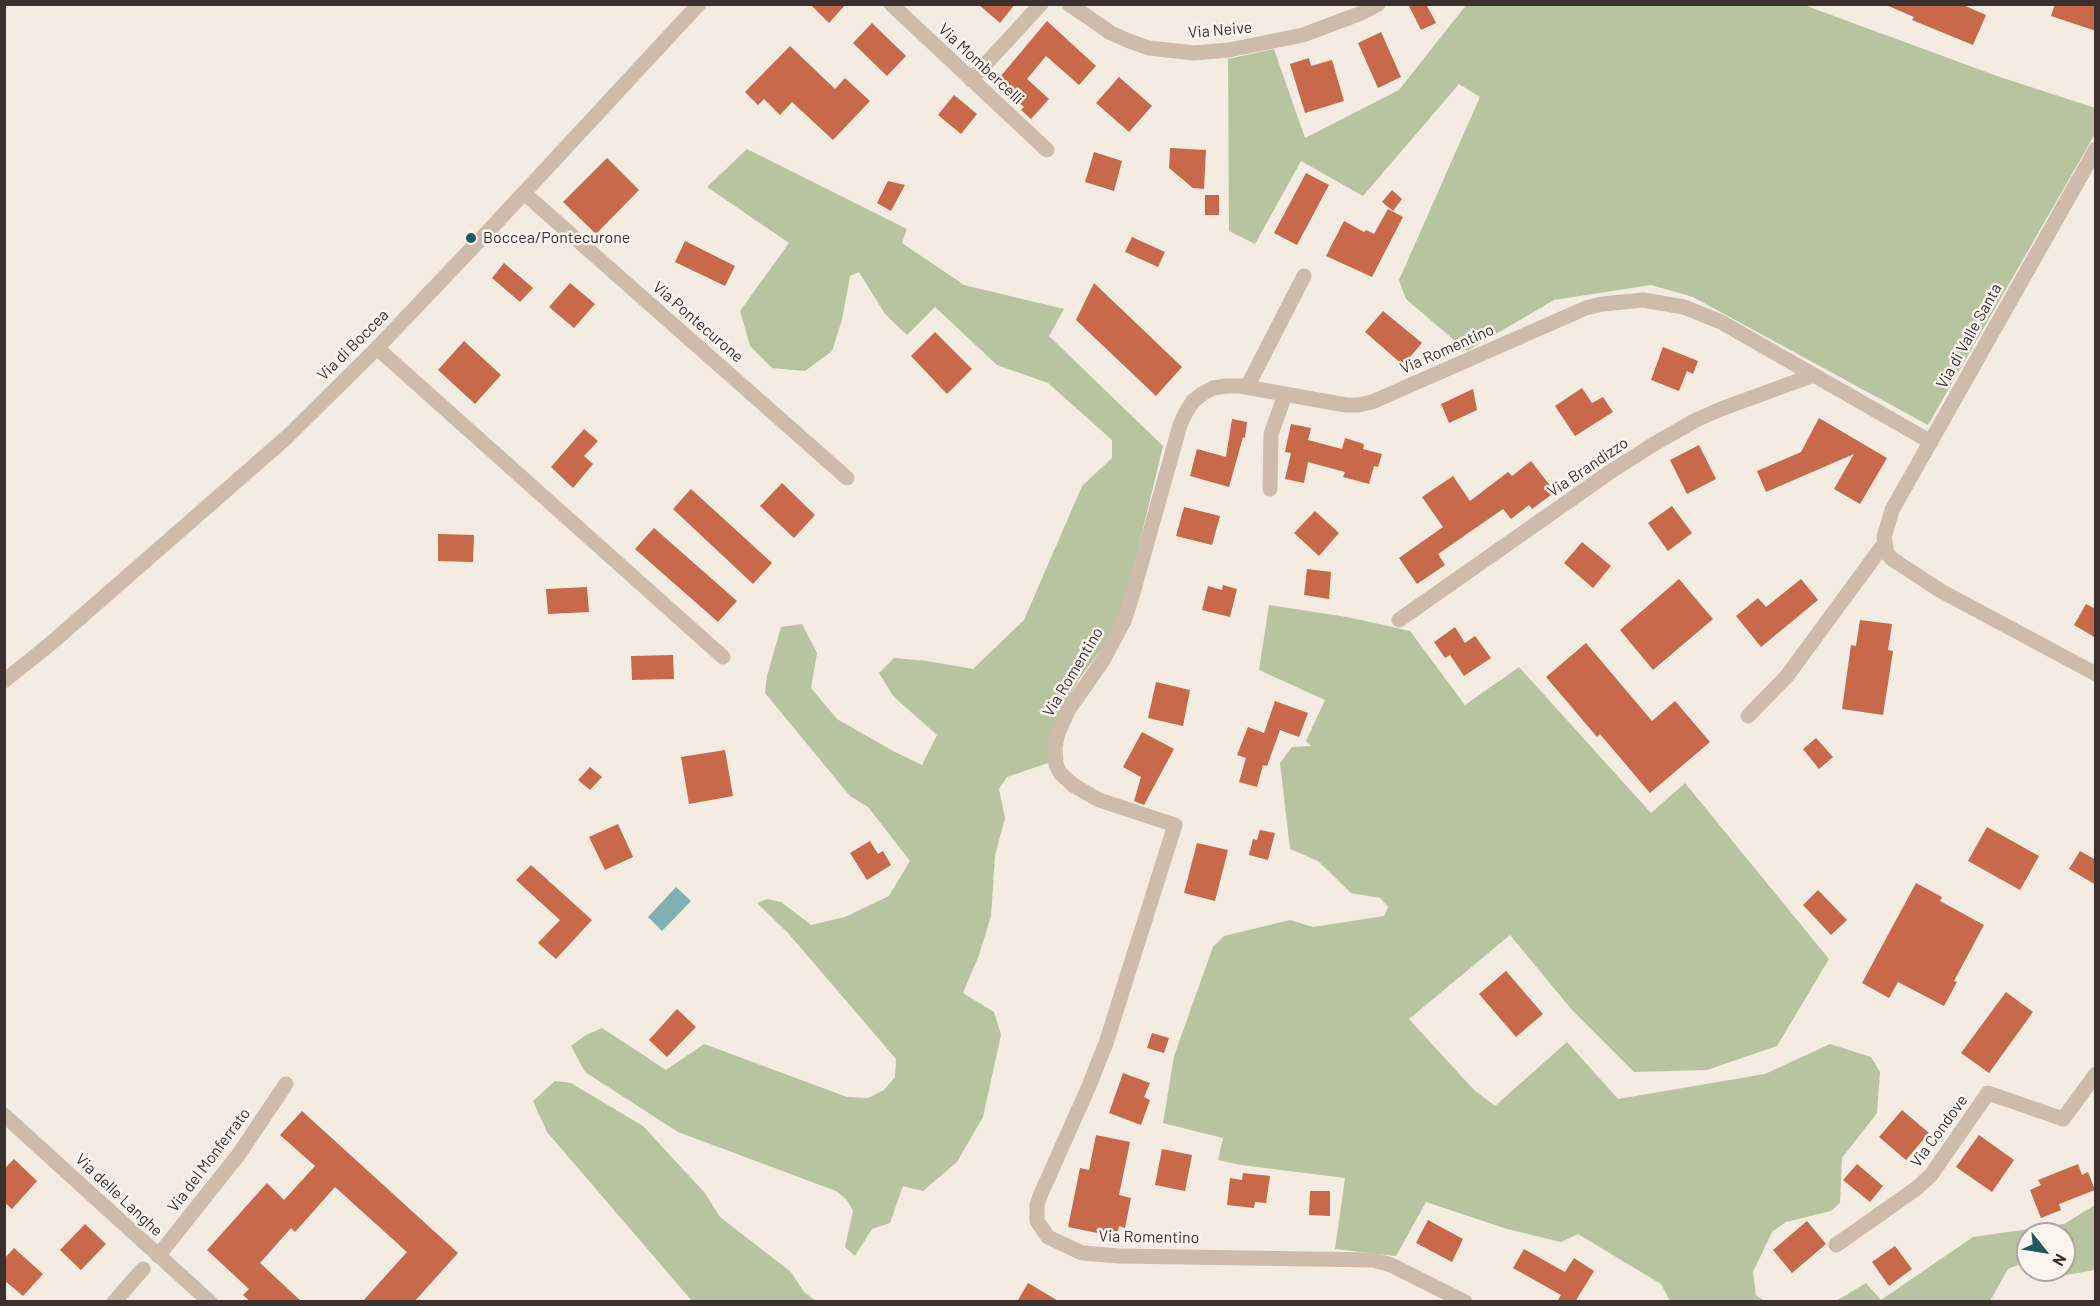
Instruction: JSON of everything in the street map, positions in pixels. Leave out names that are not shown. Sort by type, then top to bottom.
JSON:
[{"type":"street","name":"Via di Boccea","points":[[4,681],[49,645],[287,437],[377,348],[699,4]]},
{"type":"street","name":"Via Mombercelli","points":[[891,4],[1047,150]]},
{"type":"street","points":[[971,80],[1041,4]]},
{"type":"street","name":"Via Neive","points":[[1069,4],[1111,33],[1129,41],[1149,48],[1194,53],[1229,50],[1303,35],[1359,14],[1378,4]]},
{"type":"street","name":"Via di Valle Santa","points":[[1884,544],[1885,529],[1893,510],[2096,149]]},
{"type":"street","name":"Via Pontecurone","points":[[524,193],[848,478]]},
{"type":"street","points":[[1247,387],[1304,276]]},
{"type":"street","name":"Via Romentino","points":[[1465,1302],[1391,1265],[1374,1260],[1120,1256],[1082,1253],[1048,1237],[1037,1221],[1037,1205],[1040,1196],[1106,1043],[1175,825],[1099,800],[1065,780],[1056,764],[1056,740],[1069,709],[1102,662],[1124,621],[1180,425],[1186,412],[1193,401],[1213,388],[1226,386],[1247,387],[1346,405],[1372,402],[1586,308],[1643,300],[1684,307],[1740,332],[1930,442]]},
{"type":"street","points":[[377,348],[723,657]]},
{"type":"street","name":"Via Brandizzo","points":[[1399,620],[1602,477],[1654,444],[1696,420],[1721,409],[1814,375]]},
{"type":"street","points":[[1270,489],[1271,434],[1285,394]]},
{"type":"street","points":[[1748,716],[1787,676],[1884,544],[1892,559],[1941,591],[2096,674]]},
{"type":"street","name":"Via Condove","points":[[1836,1245],[1924,1181],[1942,1161],[1988,1093],[2063,1119],[2096,1074]]},
{"type":"street","name":"Via del Monferrato","points":[[158,1256],[239,1154],[286,1084]]},
{"type":"street","name":"Via delle Langhe","points":[[4,1114],[210,1302]]},
{"type":"street","points":[[114,1302],[143,1269]]},
{"type":"green space","points":[[1467,4],[1804,5],[1997,76],[2095,108],[2095,134],[1928,425],[1693,297],[1651,285],[1554,300],[1467,351],[1406,299],[1399,280],[1480,97],[1459,84],[1363,196],[1301,161],[1255,244],[1229,231],[1228,59],[1274,49],[1305,138],[1399,90]]},
{"type":"green space","points":[[747,149],[907,229],[902,243],[964,285],[1064,309],[1049,336],[1163,446],[1127,595],[1111,636],[1080,678],[1058,715],[1051,762],[1007,777],[999,789],[1005,818],[995,856],[991,916],[979,955],[963,993],[994,1012],[1001,1035],[983,1117],[957,1162],[923,1191],[903,1186],[890,1223],[872,1229],[855,1256],[845,1247],[853,1211],[847,1200],[836,1191],[678,1132],[585,1072],[571,1046],[586,1035],[602,1028],[666,1070],[704,1044],[847,1097],[868,1098],[884,1090],[895,1077],[896,1059],[788,933],[757,903],[767,899],[781,902],[811,925],[845,917],[889,896],[910,861],[868,807],[850,796],[765,693],[767,676],[781,627],[802,624],[817,653],[811,688],[837,719],[922,765],[937,735],[893,696],[879,673],[894,658],[973,669],[1024,620],[1082,486],[1112,458],[1112,440],[1048,383],[997,365],[935,307],[907,335],[885,314],[859,272],[850,276],[842,320],[832,351],[805,371],[772,368],[750,346],[740,311],[789,243],[707,187]]},
{"type":"green space","points":[[1269,605],[1347,617],[1410,631],[1465,705],[1519,667],[1651,813],[1685,783],[1829,959],[1777,1046],[1707,1070],[1634,1072],[1572,1010],[1510,935],[1409,1019],[1474,1090],[1495,1106],[1567,1042],[1618,1099],[1765,1074],[1830,1044],[1871,1057],[1880,1072],[1877,1113],[1842,1158],[1840,1203],[1831,1211],[1786,1222],[1772,1232],[1753,1272],[1756,1295],[1764,1301],[1670,1301],[1661,1284],[1578,1234],[1561,1242],[1507,1229],[1426,1202],[1396,1256],[1335,1249],[1345,1178],[1218,1160],[1223,1138],[1163,1123],[1174,1056],[1213,947],[1224,936],[1290,920],[1313,927],[1384,916],[1388,907],[1380,898],[1351,893],[1318,861],[1290,849],[1280,763],[1292,747],[1311,746],[1306,741],[1325,700],[1259,670]]},
{"type":"green space","points":[[555,1081],[571,1083],[643,1126],[704,1192],[720,1217],[791,1272],[804,1292],[816,1301],[692,1301],[547,1132],[533,1101]]},
{"type":"green space","points":[[2095,1205],[2095,1270],[2076,1273],[2076,1222],[2067,1222]]},
{"type":"green space","points":[[2016,1231],[2016,1266],[2008,1269],[1990,1301],[1836,1301],[1866,1283],[1881,1300],[1973,1237]]},
{"type":"water","points":[[676,887],[691,901],[662,931],[648,917]]},
{"type":"building","points":[[810,4],[846,4],[829,23]]},
{"type":"building","points":[[978,4],[1015,4],[1000,23]]},
{"type":"building","points":[[1408,4],[1426,4],[1436,23],[1421,30]]},
{"type":"building","points":[[1884,4],[1961,4],[1986,15],[1973,45],[1912,20],[1914,17]]},
{"type":"building","points":[[2055,4],[2096,4],[2096,31],[2051,16]]},
{"type":"building","points":[[1047,21],[1096,66],[1079,85],[1046,56],[1027,79],[1049,99],[1031,119],[1021,110],[1024,107],[995,83]]},
{"type":"building","points":[[872,23],[906,56],[887,76],[853,43]]},
{"type":"building","points":[[1381,32],[1401,77],[1378,88],[1358,43]]},
{"type":"building","points":[[790,46],[835,89],[845,78],[870,101],[833,140],[792,102],[780,115],[764,99],[758,105],[745,92]]},
{"type":"building","points":[[1309,58],[1311,66],[1332,60],[1344,101],[1305,113],[1290,64]]},
{"type":"building","points":[[1119,77],[1152,106],[1129,132],[1096,103]]},
{"type":"building","points":[[954,95],[977,114],[961,134],[938,115]]},
{"type":"building","points":[[1170,148],[1206,150],[1204,189],[1193,188],[1169,168]]},
{"type":"building","points":[[1094,152],[1122,161],[1114,191],[1085,182]]},
{"type":"building","points":[[607,158],[639,190],[596,234],[563,202]]},
{"type":"building","points":[[1306,173],[1329,185],[1297,245],[1274,233]]},
{"type":"building","points":[[888,181],[905,185],[891,211],[877,203]]},
{"type":"building","points":[[1392,190],[1402,199],[1393,211],[1382,202]]},
{"type":"building","points":[[1205,195],[1219,195],[1219,215],[1205,215]]},
{"type":"building","points":[[1388,209],[1403,217],[1372,277],[1326,256],[1344,221],[1364,232],[1366,230],[1374,234]]},
{"type":"building","points":[[1132,237],[1165,252],[1158,267],[1125,252]]},
{"type":"building","points":[[685,241],[735,266],[725,286],[675,262]]},
{"type":"building","points":[[504,263],[533,288],[520,302],[492,278]]},
{"type":"building","points":[[570,283],[595,304],[574,328],[549,307]]},
{"type":"building","points":[[1094,283],[1182,367],[1156,396],[1076,320]]},
{"type":"building","points":[[1383,311],[1422,343],[1403,365],[1365,332]]},
{"type":"building","points":[[935,332],[972,369],[947,394],[911,356]]},
{"type":"building","points":[[464,341],[501,375],[475,404],[438,370]]},
{"type":"building","points":[[1663,347],[1698,361],[1693,374],[1687,371],[1679,391],[1651,380]]},
{"type":"building","points":[[1582,388],[1592,403],[1603,397],[1613,412],[1575,436],[1555,406]]},
{"type":"building","points":[[1473,389],[1477,410],[1449,423],[1441,404]]},
{"type":"building","points":[[1819,418],[1887,458],[1860,504],[1834,489],[1854,454],[1766,492],[1757,471],[1801,452]]},
{"type":"building","points":[[1232,419],[1247,422],[1245,438],[1243,437],[1229,487],[1190,476],[1197,449],[1226,457]]},
{"type":"building","points":[[1291,424],[1311,428],[1308,440],[1342,449],[1345,438],[1364,444],[1363,449],[1382,454],[1378,467],[1374,466],[1369,484],[1343,477],[1345,472],[1308,462],[1304,483],[1285,479],[1291,453],[1285,452]]},
{"type":"building","points":[[584,429],[598,441],[584,456],[593,464],[573,488],[551,467]]},
{"type":"building","points":[[1699,445],[1716,479],[1687,494],[1670,460]]},
{"type":"building","points":[[1531,461],[1555,492],[1532,509],[1529,505],[1511,519],[1503,509],[1438,554],[1445,565],[1417,584],[1399,558],[1443,527],[1422,497],[1453,476],[1470,501],[1508,472],[1512,476]]},
{"type":"building","points":[[782,483],[815,515],[794,538],[760,506]]},
{"type":"building","points":[[691,489],[772,563],[753,584],[673,509]]},
{"type":"building","points":[[1672,506],[1692,533],[1668,551],[1648,523]]},
{"type":"building","points":[[1184,507],[1220,516],[1212,545],[1176,536]]},
{"type":"building","points":[[1315,511],[1339,533],[1319,556],[1294,533]]},
{"type":"building","points":[[654,528],[737,601],[718,622],[635,549]]},
{"type":"building","points":[[438,534],[474,535],[473,562],[438,561]]},
{"type":"building","points":[[1582,542],[1611,566],[1593,588],[1564,563]]},
{"type":"building","points":[[1307,569],[1331,572],[1329,599],[1304,595]]},
{"type":"building","points":[[1679,579],[1713,619],[1653,670],[1620,630]]},
{"type":"building","points":[[1801,579],[1818,600],[1761,647],[1736,616],[1758,598],[1766,607]]},
{"type":"building","points":[[1223,585],[1237,589],[1230,617],[1202,610],[1208,586],[1222,590]]},
{"type":"building","points":[[587,587],[589,612],[548,614],[546,589]]},
{"type":"building","points":[[2086,604],[2096,609],[2096,638],[2074,625]]},
{"type":"building","points":[[1860,620],[1892,624],[1888,650],[1893,651],[1883,715],[1842,709],[1851,645],[1856,646]]},
{"type":"building","points":[[1455,627],[1465,643],[1475,636],[1491,658],[1464,676],[1450,655],[1445,658],[1434,642]]},
{"type":"building","points":[[1586,643],[1652,721],[1675,701],[1710,742],[1650,793],[1600,734],[1597,737],[1546,677]]},
{"type":"building","points":[[673,655],[674,679],[632,680],[631,656]]},
{"type":"building","points":[[1156,682],[1190,690],[1183,726],[1148,718]]},
{"type":"building","points":[[1275,701],[1308,713],[1299,737],[1280,730],[1267,766],[1263,765],[1257,787],[1239,782],[1246,758],[1237,755],[1248,727],[1264,733]]},
{"type":"building","points":[[1142,732],[1174,749],[1144,805],[1134,801],[1141,777],[1123,767]]},
{"type":"building","points":[[1816,738],[1833,757],[1819,769],[1803,749]]},
{"type":"building","points":[[725,750],[733,796],[689,804],[681,757]]},
{"type":"building","points":[[590,767],[602,777],[590,790],[578,780]]},
{"type":"building","points":[[618,824],[633,857],[605,870],[589,837]]},
{"type":"building","points":[[1987,827],[2039,856],[2020,890],[1968,861]]},
{"type":"building","points":[[1260,830],[1275,833],[1268,860],[1249,855],[1253,839],[1257,840]]},
{"type":"building","points":[[870,841],[878,854],[883,851],[891,865],[867,880],[850,853]]},
{"type":"building","points":[[1197,843],[1228,850],[1215,901],[1184,893]]},
{"type":"building","points":[[2080,851],[2096,860],[2096,885],[2069,869]]},
{"type":"building","points":[[531,865],[592,920],[556,959],[538,943],[560,920],[516,880]]},
{"type":"building","points":[[1916,883],[1942,897],[1940,901],[1984,925],[1954,981],[1957,982],[1944,1006],[1898,982],[1889,998],[1862,983]]},
{"type":"building","points":[[1818,890],[1847,920],[1831,935],[1803,905]]},
{"type":"building","points":[[1506,971],[1543,1014],[1516,1037],[1479,994]]},
{"type":"building","points":[[2006,992],[2033,1012],[1989,1073],[1961,1053]]},
{"type":"building","points":[[677,1009],[696,1027],[667,1057],[649,1040]]},
{"type":"building","points":[[1152,1033],[1169,1038],[1164,1053],[1147,1048]]},
{"type":"building","points":[[1123,1073],[1150,1083],[1144,1097],[1150,1100],[1141,1125],[1109,1113]]},
{"type":"building","points":[[1902,1110],[1929,1133],[1906,1160],[1879,1137]]},
{"type":"building","points":[[302,1111],[458,1253],[414,1302],[362,1302],[407,1252],[335,1187],[295,1232],[291,1228],[260,1263],[302,1302],[251,1302],[243,1295],[249,1289],[207,1250],[267,1183],[284,1200],[315,1166],[280,1135]]},
{"type":"building","points":[[1096,1135],[1130,1142],[1119,1195],[1131,1198],[1125,1228],[1119,1226],[1117,1237],[1068,1227],[1080,1168],[1089,1170]]},
{"type":"building","points":[[1979,1135],[2014,1160],[1992,1192],[1956,1167]]},
{"type":"building","points":[[1162,1149],[1192,1155],[1185,1191],[1155,1185]]},
{"type":"building","points":[[14,1159],[37,1181],[12,1209],[4,1202],[4,1169]]},
{"type":"building","points":[[1857,1164],[1883,1186],[1870,1202],[1843,1180]]},
{"type":"building","points":[[2078,1164],[2082,1175],[2088,1172],[2095,1190],[2059,1204],[2061,1210],[2041,1218],[2030,1190],[2041,1185],[2038,1180]]},
{"type":"building","points":[[1243,1173],[1270,1176],[1266,1203],[1255,1202],[1254,1208],[1227,1205],[1230,1178],[1242,1180]]},
{"type":"building","points":[[1310,1191],[1330,1191],[1330,1216],[1309,1215]]},
{"type":"building","points":[[1428,1220],[1463,1239],[1452,1262],[1416,1243]]},
{"type":"building","points":[[1807,1221],[1826,1244],[1792,1273],[1773,1250]]},
{"type":"building","points":[[85,1224],[106,1244],[81,1270],[60,1250]]},
{"type":"building","points":[[1895,1246],[1912,1269],[1889,1286],[1872,1262]]},
{"type":"building","points":[[14,1248],[43,1274],[23,1296],[4,1280],[4,1259]]},
{"type":"building","points":[[1524,1249],[1565,1272],[1574,1258],[1594,1271],[1575,1302],[1557,1302],[1561,1295],[1513,1268]]},
{"type":"building","points":[[1028,1283],[1060,1302],[1017,1302]]},
{"type":"place","name":"Boccea/Pontecurone","points":[[471,238]]}]
